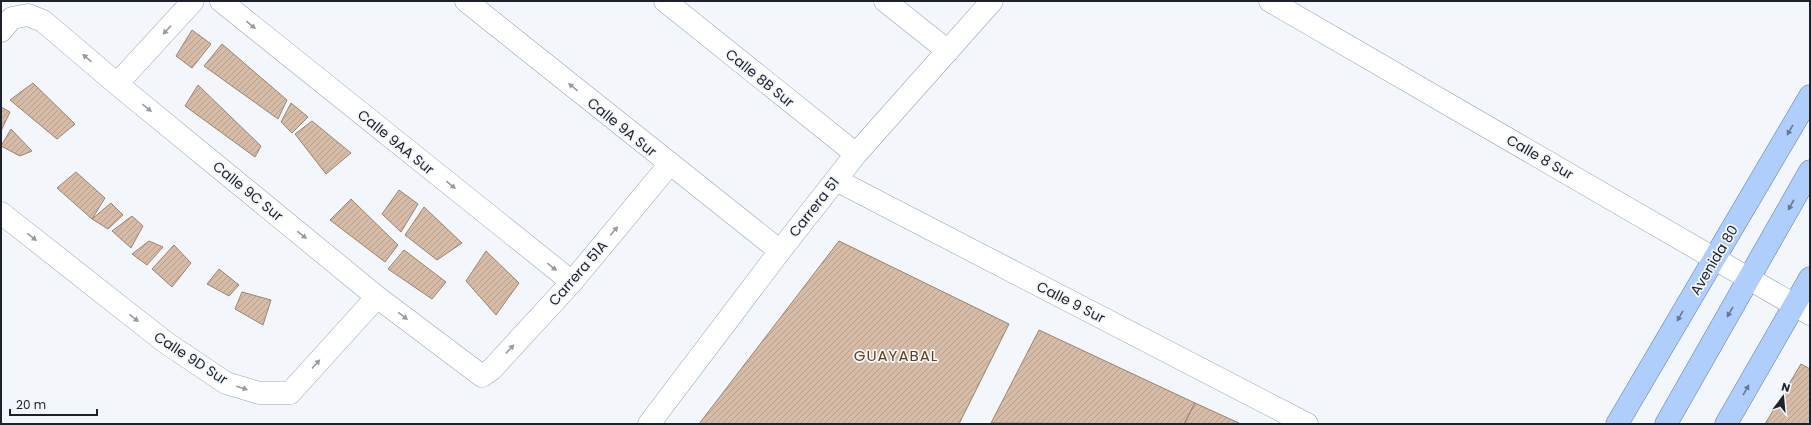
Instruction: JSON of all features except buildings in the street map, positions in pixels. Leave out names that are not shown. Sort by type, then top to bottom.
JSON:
[{"type":"main road","name":"Avenida 80","points":[[1617,424],[1810,96]]},
{"type":"main road","points":[[1666,424],[1810,171]]},
{"type":"main road","points":[[1726,424],[1802,309],[1810,278]]},
{"type":"street","points":[[117,84],[193,1]]},
{"type":"street","name":"Calle 9AA Sur","points":[[221,1],[572,282]]},
{"type":"street","name":"Calle 9A Sur","points":[[466,1],[780,251]]},
{"type":"street","name":"Calle 8B Sur","points":[[665,1],[856,154]]},
{"type":"street","points":[[885,1],[948,51]]},
{"type":"street","name":"Carrera 51","points":[[652,423],[780,251],[856,154],[992,1]]},
{"type":"street","name":"Calle 8 Sur","points":[[1270,1],[1802,309]]},
{"type":"street","name":"Calle 9C Sur","points":[[6,24],[28,15],[43,21],[117,84],[377,297],[482,376]]},
{"type":"street","name":"Carrera 51A","points":[[482,376],[492,369],[572,282],[669,164]]},
{"type":"street","name":"Calle 9 Sur","points":[[836,180],[1307,424]]},
{"type":"street","name":"Calle 9D Sur","points":[[1,213],[165,342],[226,383],[259,393],[290,393],[377,297]]},
{"type":"district","name":"GUAYABAL","points":[[896,356]]}]
